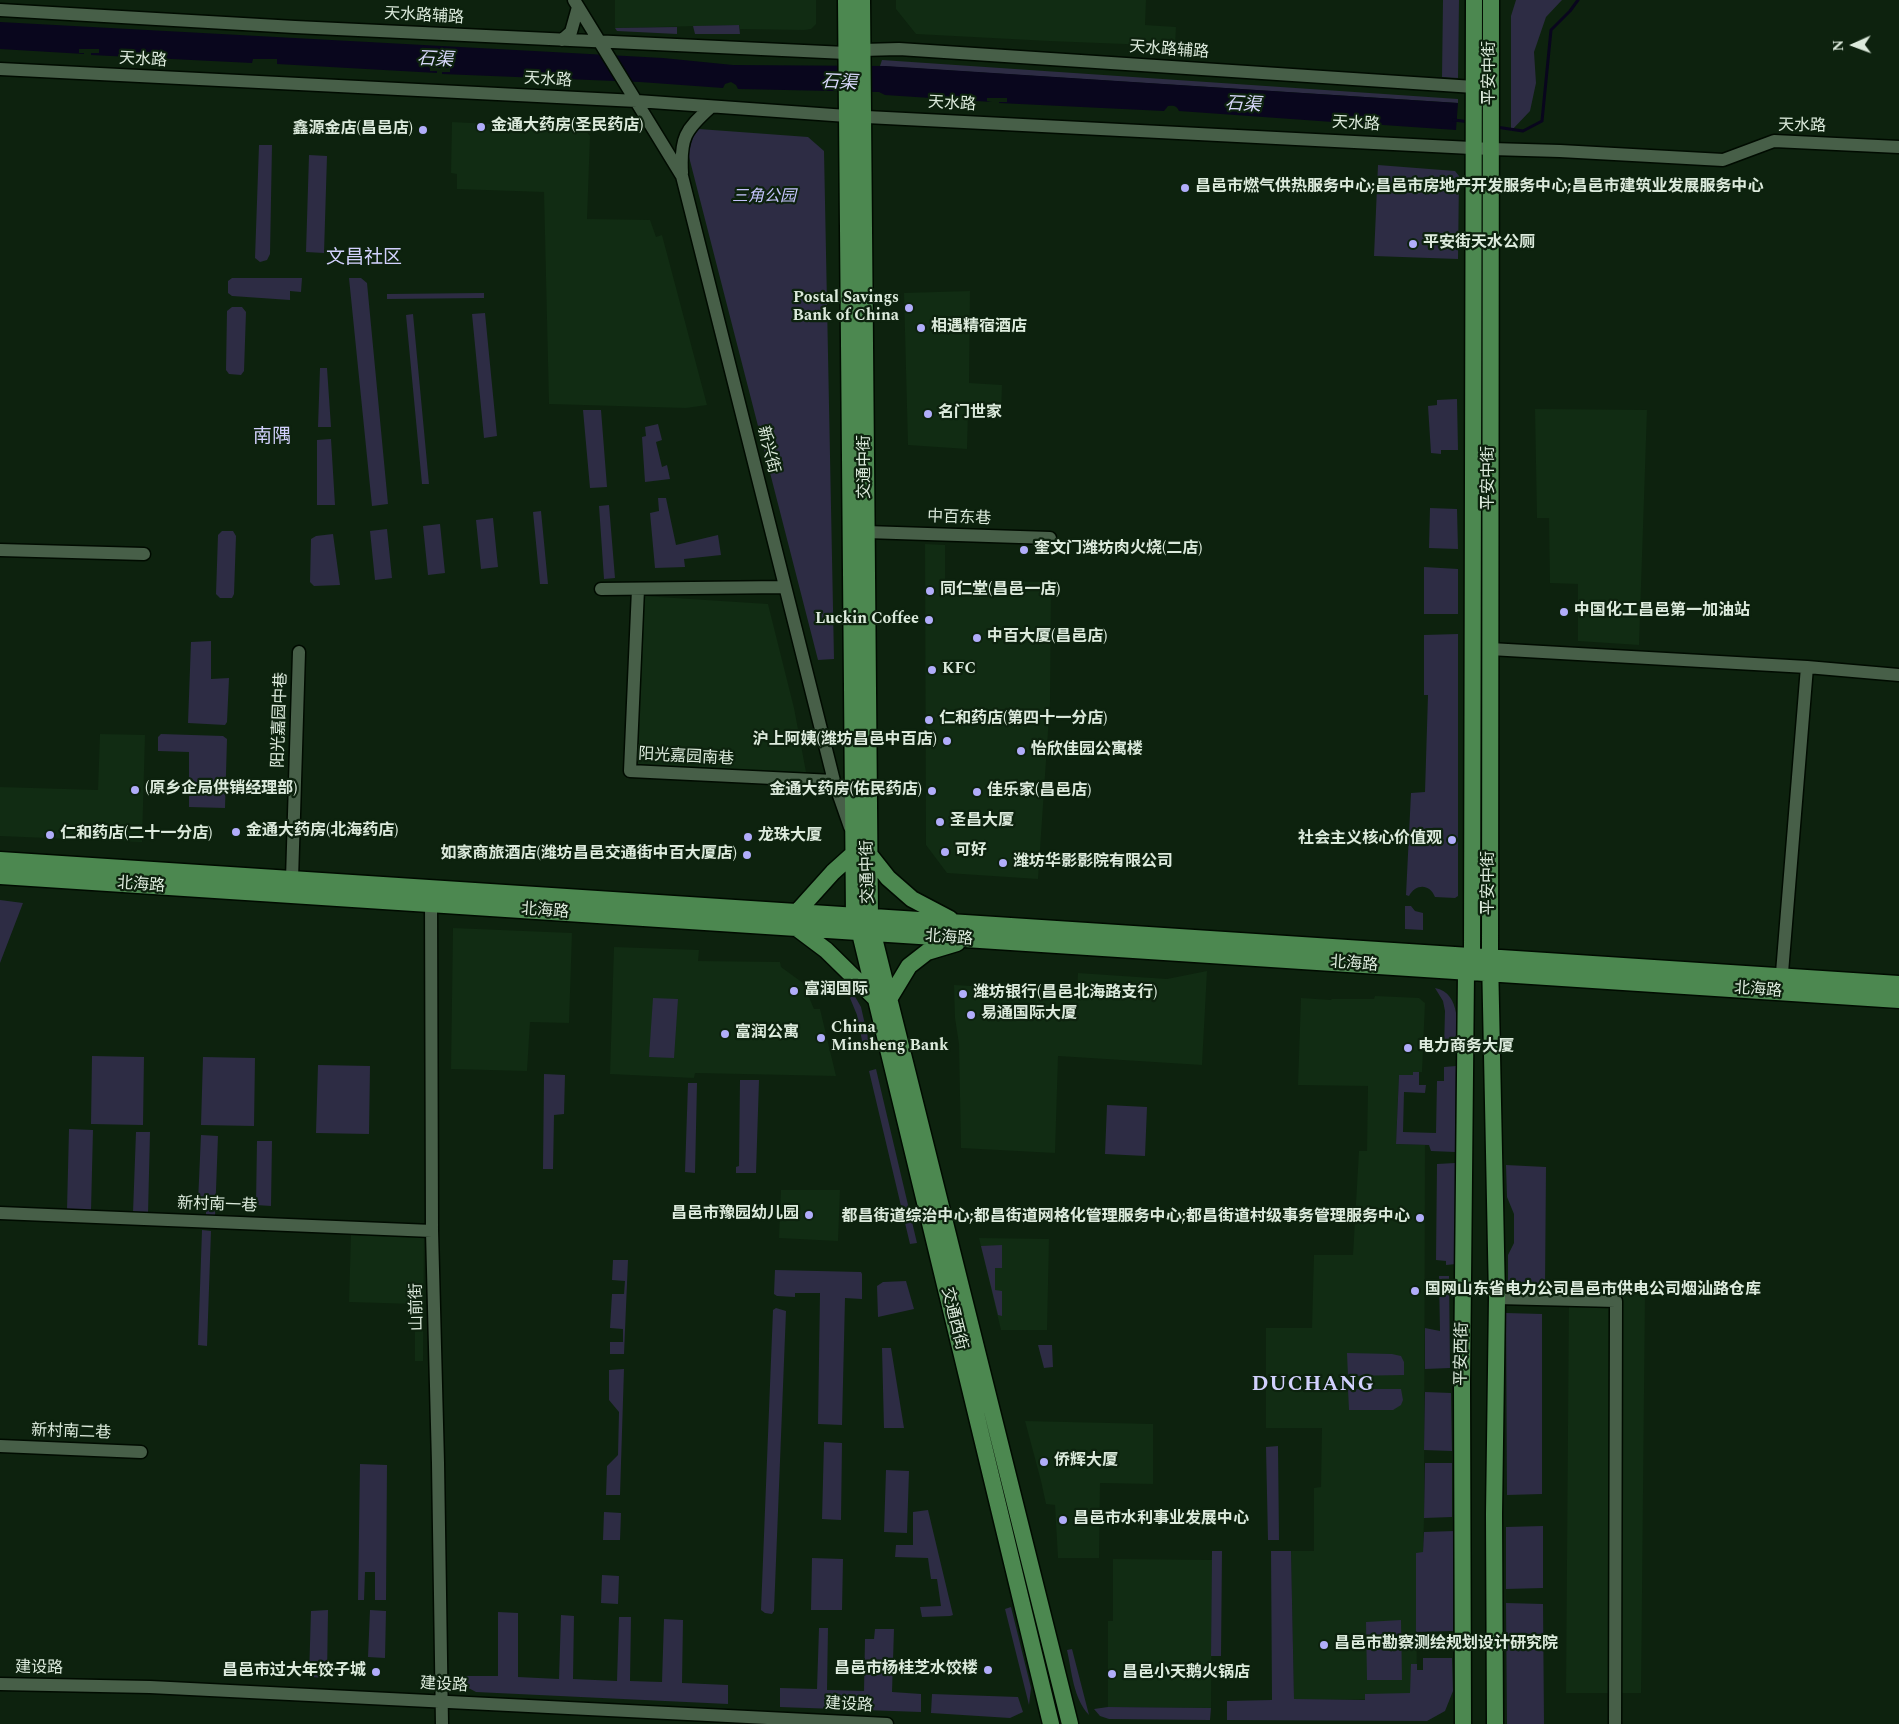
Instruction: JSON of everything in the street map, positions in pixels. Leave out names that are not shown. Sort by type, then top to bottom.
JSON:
[{"type":"main road","name":"交通中街","points":[[846,0],[847,98],[855,117],[866,532],[861,854],[854,916]]},
{"type":"main road","name":"交通中街","points":[[862,0],[863,97],[855,117],[853,834],[861,854],[870,917],[867,933]]},
{"type":"main road","name":"平安中街","points":[[1472,955],[1474,0]]},
{"type":"main road","name":"平安中街","points":[[1490,957],[1491,0]]},
{"type":"main road","points":[[797,912],[833,872],[861,854],[912,900],[956,922]]},
{"type":"main road","name":"北海路","points":[[0,860],[1472,955],[1781,984],[1899,1000]]},
{"type":"main road","name":"北海路","points":[[0,876],[1490,974],[1781,984],[1899,984]]},
{"type":"main road","name":"交通西街","points":[[854,916],[867,933],[1051,1724]]},
{"type":"main road","points":[[798,929],[826,950],[882,998],[909,966],[928,952],[969,940]]},
{"type":"main road","name":"平安西街","points":[[1463,1724],[1462,1382],[1466,972],[1472,955]]},
{"type":"main road","name":"平安西街","points":[[1490,957],[1497,1298],[1494,1514],[1495,1724]]},
{"type":"main road","name":"交通西街","points":[[882,998],[1070,1724]]},
{"type":"street","points":[[562,40],[571,32],[576,4]]},
{"type":"street","points":[[576,4],[602,46]]},
{"type":"street","name":"天水路辅路","points":[[0,10],[562,40],[602,46],[846,58]]},
{"type":"street","name":"新兴街","points":[[602,46],[682,176],[834,781],[853,834]]},
{"type":"street","name":"天水路辅路","points":[[863,56],[899,49],[1474,92]]},
{"type":"street","name":"天水路","points":[[0,69],[637,101],[855,117],[1474,140],[1560,151],[1723,160],[1774,141],[1899,147]]},
{"type":"street","points":[[682,176],[681,160],[685,136],[694,122],[711,107]]},
{"type":"street","name":"中百东巷","points":[[866,532],[1050,538]]},
{"type":"street","points":[[0,550],[144,554]]},
{"type":"street","points":[[601,589],[785,587]]},
{"type":"street","name":"阳光嘉园南巷","points":[[638,589],[630,771],[834,781]]},
{"type":"street","points":[[1490,649],[1807,667],[1899,675]]},
{"type":"street","name":"阳光嘉园中巷","points":[[292,879],[299,652]]},
{"type":"street","points":[[1781,984],[1807,667]]},
{"type":"street","name":"山前街","points":[[430,888],[432,1231],[442,1724]]},
{"type":"street","name":"新村南一巷","points":[[0,1213],[432,1231]]},
{"type":"street","points":[[1497,1298],[1616,1301],[1615,1724]]},
{"type":"street","name":"新村南二巷","points":[[0,1446],[141,1452]]},
{"type":"street","name":"建设路","points":[[0,1684],[160,1688],[887,1724]]},
{"type":"shaded area","points":[[615,0],[816,0],[816,24],[811,29],[804,30],[740,29],[739,25],[615,28]]},
{"type":"shaded area","points":[[896,0],[1146,0],[1145,25],[1176,27],[1175,46],[916,34],[896,9]]},
{"type":"shaded area","points":[[452,122],[584,129],[590,136],[587,219],[650,220],[656,237],[662,235],[707,405],[686,408],[549,404],[544,192],[457,189],[457,174],[451,173]]},
{"type":"shaded area","points":[[970,291],[969,383],[1002,385],[1001,414],[968,412],[967,449],[908,445],[904,293]]},
{"type":"shaded area","points":[[1535,409],[1647,410],[1639,645],[1578,641],[1578,584],[1550,583],[1549,518],[1537,518]]},
{"type":"shaded area","points":[[925,544],[945,545],[945,580],[1051,582],[1050,702],[1038,879],[947,873],[926,845]]},
{"type":"shaded area","points":[[644,596],[768,604],[794,708],[807,785],[636,777]]},
{"type":"shaded area","points":[[100,734],[145,735],[142,842],[0,836],[0,787],[98,790]]},
{"type":"shaded area","points":[[453,928],[572,933],[569,1023],[530,1022],[527,1071],[451,1069]]},
{"type":"shaded area","points":[[614,947],[699,950],[698,961],[780,962],[781,967],[803,983],[814,1009],[820,1009],[836,1076],[695,1073],[694,1078],[610,1074]]},
{"type":"shaded area","points":[[1207,971],[1202,1065],[1058,1056],[1055,1153],[961,1148],[959,1044],[955,1018],[954,985],[1072,992],[1077,991],[1078,973],[1167,979]]},
{"type":"shaded area","points":[[1375,996],[1419,998],[1425,1003],[1422,1072],[1414,1072],[1413,1075],[1399,1075],[1396,1144],[1425,1145],[1424,1518],[1423,1553],[1416,1553],[1417,1699],[1294,1700],[1291,1551],[1314,1551],[1314,1488],[1321,1487],[1322,1428],[1266,1428],[1266,1328],[1312,1328],[1314,1255],[1353,1255],[1359,1151],[1367,1151],[1368,1086],[1298,1085],[1301,998],[1331,1000],[1374,999]]},
{"type":"shaded area","name":"昌邑市豫园幼儿园","points":[[781,1190],[840,1190],[838,1241],[779,1238]]},
{"type":"shaded area","points":[[351,1234],[424,1236],[423,1361],[415,1361],[415,1304],[349,1302]]},
{"type":"shaded area","points":[[979,1238],[1049,1239],[1047,1330],[1001,1330]]},
{"type":"shaded area","points":[[1569,1292],[1645,1293],[1641,1693],[1566,1693]]},
{"type":"shaded area","points":[[1025,1421],[1153,1424],[1153,1484],[1100,1483],[1099,1558],[1058,1558],[1055,1505],[1046,1504]]},
{"type":"shaded area","points":[[1113,1559],[1212,1560],[1211,1708],[1108,1707],[1108,1621],[1113,1621]]},
{"type":"green space","points":[[1443,0],[1459,0],[1458,78],[1442,77]]},
{"type":"green space","points":[[1516,0],[1562,0],[1546,17],[1534,52],[1536,83],[1530,111],[1511,131],[1511,16]]},
{"type":"green space","points":[[739,25],[740,34],[695,34],[693,26]]},
{"type":"green space","points":[[677,27],[677,34],[617,31],[615,28]]},
{"type":"green space","points":[[882,60],[1458,99],[1458,103],[880,66]]},
{"type":"green space","name":"三角公园","points":[[699,129],[808,137],[824,151],[834,659],[818,660],[688,153],[693,137]]},
{"type":"green space","points":[[259,145],[272,145],[270,254],[267,260],[260,262],[255,258]]},
{"type":"green space","points":[[309,155],[327,156],[324,253],[306,252]]},
{"type":"green space","points":[[1378,165],[1455,171],[1459,176],[1458,259],[1374,256]]},
{"type":"green space","points":[[232,278],[302,278],[301,292],[290,291],[290,300],[232,296],[228,293],[228,281]]},
{"type":"green space","points":[[349,278],[361,278],[367,283],[388,504],[372,506]]},
{"type":"green space","points":[[484,293],[484,298],[387,299],[387,294]]},
{"type":"green space","points":[[232,307],[242,307],[246,312],[244,371],[241,375],[229,374],[226,370],[227,311]]},
{"type":"green space","points":[[485,313],[497,436],[484,438],[472,314]]},
{"type":"green space","points":[[413,314],[429,484],[422,484],[406,315]]},
{"type":"green space","points":[[320,368],[327,368],[331,427],[318,427]]},
{"type":"green space","points":[[1457,399],[1458,450],[1441,450],[1441,454],[1431,453],[1428,406],[1437,405],[1437,400]]},
{"type":"green space","points":[[583,410],[601,410],[607,487],[590,488]]},
{"type":"green space","points":[[658,424],[662,440],[656,442],[662,467],[667,465],[670,479],[645,482],[642,437],[646,436],[645,427]]},
{"type":"green space","points":[[331,439],[335,505],[317,505],[317,440]]},
{"type":"green space","points":[[658,498],[666,498],[676,545],[718,535],[721,555],[684,559],[685,567],[655,568],[650,513],[659,511]]},
{"type":"green space","points":[[609,505],[615,578],[604,579],[599,506]]},
{"type":"green space","points":[[1430,508],[1457,509],[1458,549],[1429,548]]},
{"type":"green space","points":[[541,511],[548,584],[540,584],[533,512]]},
{"type":"green space","points":[[493,518],[498,567],[481,569],[476,520]]},
{"type":"green space","points":[[440,524],[445,573],[428,575],[423,526]]},
{"type":"green space","points":[[387,529],[392,578],[375,580],[370,531]]},
{"type":"green space","points":[[222,531],[233,531],[236,536],[234,594],[232,598],[220,598],[216,594],[218,535]]},
{"type":"green space","points":[[333,534],[340,585],[314,586],[310,582],[311,539],[316,536]]},
{"type":"green space","points":[[1424,567],[1458,569],[1458,614],[1424,614]]},
{"type":"green space","points":[[1458,634],[1458,896],[1455,898],[1435,897],[1430,890],[1419,887],[1409,896],[1406,895],[1411,793],[1425,792],[1428,695],[1424,695],[1424,635]]},
{"type":"green space","points":[[211,641],[211,679],[229,678],[227,722],[225,725],[188,723],[191,642]]},
{"type":"green space","points":[[161,734],[223,736],[227,739],[225,808],[189,807],[189,752],[158,751],[158,737]]},
{"type":"green space","points":[[0,900],[23,903],[0,963]]},
{"type":"green space","points":[[1405,906],[1411,906],[1415,911],[1423,913],[1423,930],[1405,929]]},
{"type":"green space","points":[[1435,988],[1444,991],[1454,1004],[1457,1023],[1457,1049],[1444,1049],[1445,1011],[1443,1001]]},
{"type":"green space","points":[[853,993],[861,1007],[871,1051],[864,1051],[857,1015],[850,998]]},
{"type":"green space","points":[[653,998],[678,999],[674,1058],[649,1057]]},
{"type":"green space","points":[[92,1056],[144,1057],[143,1125],[91,1124]]},
{"type":"green space","points":[[203,1057],[255,1058],[254,1126],[201,1125]]},
{"type":"green space","points":[[318,1065],[370,1066],[369,1134],[316,1133]]},
{"type":"green space","points":[[1456,1066],[1455,1152],[1431,1151],[1429,1145],[1396,1144],[1399,1075],[1413,1075],[1413,1072],[1419,1072],[1419,1085],[1426,1085],[1425,1093],[1404,1092],[1403,1132],[1436,1133],[1437,1081],[1444,1081],[1444,1067]]},
{"type":"green space","points":[[876,1069],[917,1243],[910,1244],[869,1071]]},
{"type":"green space","points":[[544,1074],[565,1075],[564,1114],[554,1115],[553,1169],[543,1169]]},
{"type":"green space","points":[[740,1080],[759,1080],[756,1173],[736,1173],[736,1167],[739,1166]]},
{"type":"green space","points":[[688,1083],[697,1083],[695,1173],[685,1172]]},
{"type":"green space","points":[[1107,1105],[1147,1107],[1145,1156],[1105,1154]]},
{"type":"green space","points":[[69,1129],[93,1130],[91,1211],[67,1210]]},
{"type":"green space","points":[[136,1132],[150,1132],[148,1214],[133,1213]]},
{"type":"green space","points":[[201,1135],[218,1136],[215,1217],[206,1216],[206,1203],[198,1202]]},
{"type":"green space","points":[[257,1141],[272,1141],[271,1206],[256,1205]]},
{"type":"green space","points":[[1455,1163],[1456,1264],[1446,1265],[1446,1261],[1436,1260],[1437,1164]]},
{"type":"green space","points":[[1506,1165],[1546,1167],[1545,1287],[1508,1286],[1508,1255],[1514,1243],[1514,1214],[1507,1197]]},
{"type":"green space","points":[[202,1230],[211,1231],[207,1346],[198,1345]]},
{"type":"green space","points":[[1002,1245],[1002,1268],[995,1268],[995,1290],[1002,1291],[1002,1316],[998,1315],[981,1246]]},
{"type":"green space","points":[[613,1260],[628,1260],[624,1354],[610,1354],[610,1342],[623,1342],[623,1329],[610,1328],[612,1294],[624,1294],[625,1281],[612,1280]]},
{"type":"green space","points":[[775,1270],[861,1272],[862,1274],[862,1299],[845,1298],[842,1425],[818,1424],[820,1293],[795,1293],[795,1297],[777,1296],[774,1294]]},
{"type":"green space","points":[[1439,1276],[1449,1276],[1450,1368],[1425,1369],[1425,1328],[1440,1331]]},
{"type":"green space","points":[[906,1281],[914,1309],[878,1317],[877,1286],[883,1282]]},
{"type":"green space","points":[[776,1308],[786,1311],[774,1611],[772,1614],[761,1610],[773,1310]]},
{"type":"green space","points":[[1506,1313],[1542,1314],[1542,1494],[1507,1495]]},
{"type":"green space","points":[[1038,1345],[1052,1345],[1053,1367],[1044,1368]]},
{"type":"green space","points":[[882,1348],[891,1348],[904,1428],[884,1428]]},
{"type":"green space","points":[[1347,1353],[1401,1356],[1404,1362],[1404,1375],[1348,1376]]},
{"type":"green space","points":[[624,1369],[620,1495],[606,1495],[607,1466],[618,1455],[619,1412],[609,1400],[609,1370]]},
{"type":"green space","points":[[1348,1389],[1401,1389],[1403,1400],[1401,1405],[1393,1410],[1349,1410]]},
{"type":"green space","points":[[1425,1392],[1451,1393],[1452,1451],[1424,1450]]},
{"type":"green space","points":[[824,1442],[842,1443],[841,1520],[822,1519]]},
{"type":"green space","points":[[1278,1446],[1279,1540],[1268,1540],[1266,1447]]},
{"type":"green space","points":[[1425,1463],[1452,1463],[1452,1517],[1424,1518]]},
{"type":"green space","points":[[360,1464],[387,1465],[386,1600],[375,1600],[375,1572],[365,1572],[364,1600],[358,1600]]},
{"type":"green space","points":[[886,1470],[909,1471],[907,1533],[884,1532]]},
{"type":"green space","points":[[928,1510],[953,1615],[950,1616],[922,1617],[920,1607],[941,1606],[937,1579],[931,1579],[928,1558],[895,1557],[896,1545],[913,1545],[913,1512]]},
{"type":"green space","points":[[604,1512],[621,1513],[620,1540],[603,1540]]},
{"type":"green space","points":[[1543,1526],[1543,1588],[1506,1589],[1506,1527]]},
{"type":"green space","points":[[1454,1531],[1453,1631],[1416,1632],[1416,1553],[1423,1552],[1424,1532]]},
{"type":"green space","points":[[1212,1551],[1222,1551],[1221,1656],[1211,1656]]},
{"type":"green space","points":[[1271,1551],[1291,1551],[1294,1699],[1365,1700],[1365,1694],[1410,1693],[1411,1664],[1417,1664],[1417,1670],[1423,1670],[1423,1658],[1452,1658],[1453,1691],[1445,1711],[1427,1721],[1227,1720],[1227,1701],[1272,1700]]},
{"type":"green space","points":[[812,1558],[843,1559],[842,1610],[811,1610]]},
{"type":"green space","points":[[602,1575],[619,1576],[618,1604],[601,1603]]},
{"type":"green space","points":[[1506,1603],[1543,1604],[1544,1724],[1507,1724]]},
{"type":"green space","points":[[1011,1607],[1031,1688],[1029,1705],[1005,1609]]},
{"type":"green space","points":[[328,1610],[327,1678],[309,1677],[311,1611]]},
{"type":"green space","points":[[370,1610],[386,1611],[385,1658],[368,1657]]},
{"type":"green space","points":[[498,1612],[518,1613],[518,1677],[559,1679],[561,1615],[574,1616],[573,1679],[617,1681],[619,1617],[631,1617],[630,1681],[662,1682],[664,1619],[683,1620],[682,1683],[728,1685],[728,1704],[476,1692],[461,1684],[461,1676],[498,1676]]},
{"type":"green space","points":[[1401,1620],[1402,1680],[1367,1680],[1366,1622]]},
{"type":"green space","points":[[819,1628],[828,1628],[827,1690],[864,1691],[865,1639],[874,1639],[875,1629],[894,1629],[892,1692],[921,1694],[921,1712],[780,1707],[780,1688],[817,1689]]},
{"type":"green space","points":[[1072,1649],[1089,1715],[1076,1693],[1067,1650]]},
{"type":"green space","points":[[932,1694],[1018,1697],[1023,1712],[1010,1718],[931,1713]]},
{"type":"green space","points":[[1108,1707],[1211,1708],[1210,1720],[1109,1719],[1100,1716],[1094,1709]]},
{"type":"water","points":[[0,22],[663,58],[733,65],[885,66],[1458,103],[1456,130],[1354,123],[1354,118],[1333,118],[1333,122],[1179,111],[1176,107],[1172,106],[1168,106],[1164,111],[999,103],[1007,102],[1007,98],[987,98],[987,101],[992,102],[885,95],[879,92],[738,89],[731,82],[725,84],[723,88],[640,82],[442,74],[442,72],[450,72],[450,68],[430,68],[430,71],[437,71],[437,73],[277,64],[277,59],[253,59],[252,63],[91,55],[91,53],[99,53],[99,49],[79,49],[79,53],[84,54],[0,49]]},
{"type":"waterway","name":"石渠","points":[[1496,127],[1523,131],[1542,121],[1551,30],[1578,0]]},
{"type":"waterway","name":"石渠","points":[[1454,120],[1470,122]]},
{"type":"place","name":"金通大药房(圣民药店)","points":[[481,127]]},
{"type":"place","name":"鑫源金店(昌邑店)","points":[[423,130]]},
{"type":"place","name":"昌邑市燃气供热服务中心;昌邑市房地产开发服务中心;昌邑市建筑业发展服务中心","points":[[1185,188]]},
{"type":"place","name":"平安街天水公厕","points":[[1413,244]]},
{"type":"place","name":"Postal Savings Bank of China","points":[[909,308]]},
{"type":"place","name":"相遇精宿酒店","points":[[921,328]]},
{"type":"place","name":"名门世家","points":[[928,414]]},
{"type":"place","name":"奎文门潍坊肉火烧(二店)","points":[[1024,550]]},
{"type":"place","name":"同仁堂(昌邑一店)","points":[[930,591]]},
{"type":"place","name":"中国化工昌邑第一加油站","points":[[1564,612]]},
{"type":"place","name":"Luckin Coffee","points":[[929,620]]},
{"type":"place","name":"中百大厦(昌邑店)","points":[[977,638]]},
{"type":"place","name":"KFC","points":[[932,670]]},
{"type":"place","name":"仁和药店(第四十一分店)","points":[[929,720]]},
{"type":"place","name":"沪上阿姨(潍坊昌邑中百店)","points":[[947,741]]},
{"type":"place","name":"怡欣佳园公寓楼","points":[[1021,751]]},
{"type":"place","name":"(原乡企局供销经理部)","points":[[135,790]]},
{"type":"place","name":"金通大药房(佑民药店)","points":[[932,791]]},
{"type":"place","name":"佳乐家(昌邑店)","points":[[977,792]]},
{"type":"place","name":"圣昌大厦","points":[[940,822]]},
{"type":"place","name":"金通大药房(北海药店)","points":[[236,832]]},
{"type":"place","name":"仁和药店(二十一分店)","points":[[50,835]]},
{"type":"place","name":"龙珠大厦","points":[[748,837]]},
{"type":"place","name":"社会主义核心价值观","points":[[1452,840]]},
{"type":"place","name":"可好","points":[[945,852]]},
{"type":"place","name":"如家商旅酒店(潍坊昌邑交通街中百大厦店)","points":[[747,855]]},
{"type":"place","name":"潍坊华影影院有限公司","points":[[1003,863]]},
{"type":"place","name":"富润国际","points":[[794,991]]},
{"type":"place","name":"潍坊银行(昌邑北海路支行)","points":[[963,994]]},
{"type":"place","name":"易通国际大厦","points":[[971,1015]]},
{"type":"place","name":"富润公寓","points":[[725,1034]]},
{"type":"place","name":"China Minsheng Bank","points":[[821,1038]]},
{"type":"place","name":"电力商务大厦","points":[[1408,1048]]},
{"type":"place","name":"昌邑市豫园幼儿园","points":[[809,1215]]},
{"type":"place","name":"都昌街道综治中心;都昌街道网格化管理服务中心;都昌街道村级事务管理服务中心","points":[[1420,1218]]},
{"type":"place","name":"国网山东省电力公司昌邑市供电公司烟汕路仓库","points":[[1415,1291]]},
{"type":"place","name":"侨辉大厦","points":[[1044,1462]]},
{"type":"place","name":"昌邑市水利事业发展中心","points":[[1063,1520]]},
{"type":"place","name":"昌邑市勘察测绘规划设计研究院","points":[[1324,1645]]},
{"type":"place","name":"昌邑市杨桂芝水饺楼","points":[[988,1670]]},
{"type":"place","name":"昌邑市过大年饺子城","points":[[376,1672]]},
{"type":"place","name":"昌邑小天鹅火锅店","points":[[1112,1674]]},
{"type":"district","name":"文昌社区","points":[[364,259]]},
{"type":"district","name":"南隅","points":[[272,438]]},
{"type":"district","name":"DUCHANG","points":[[1313,1386]]}]
